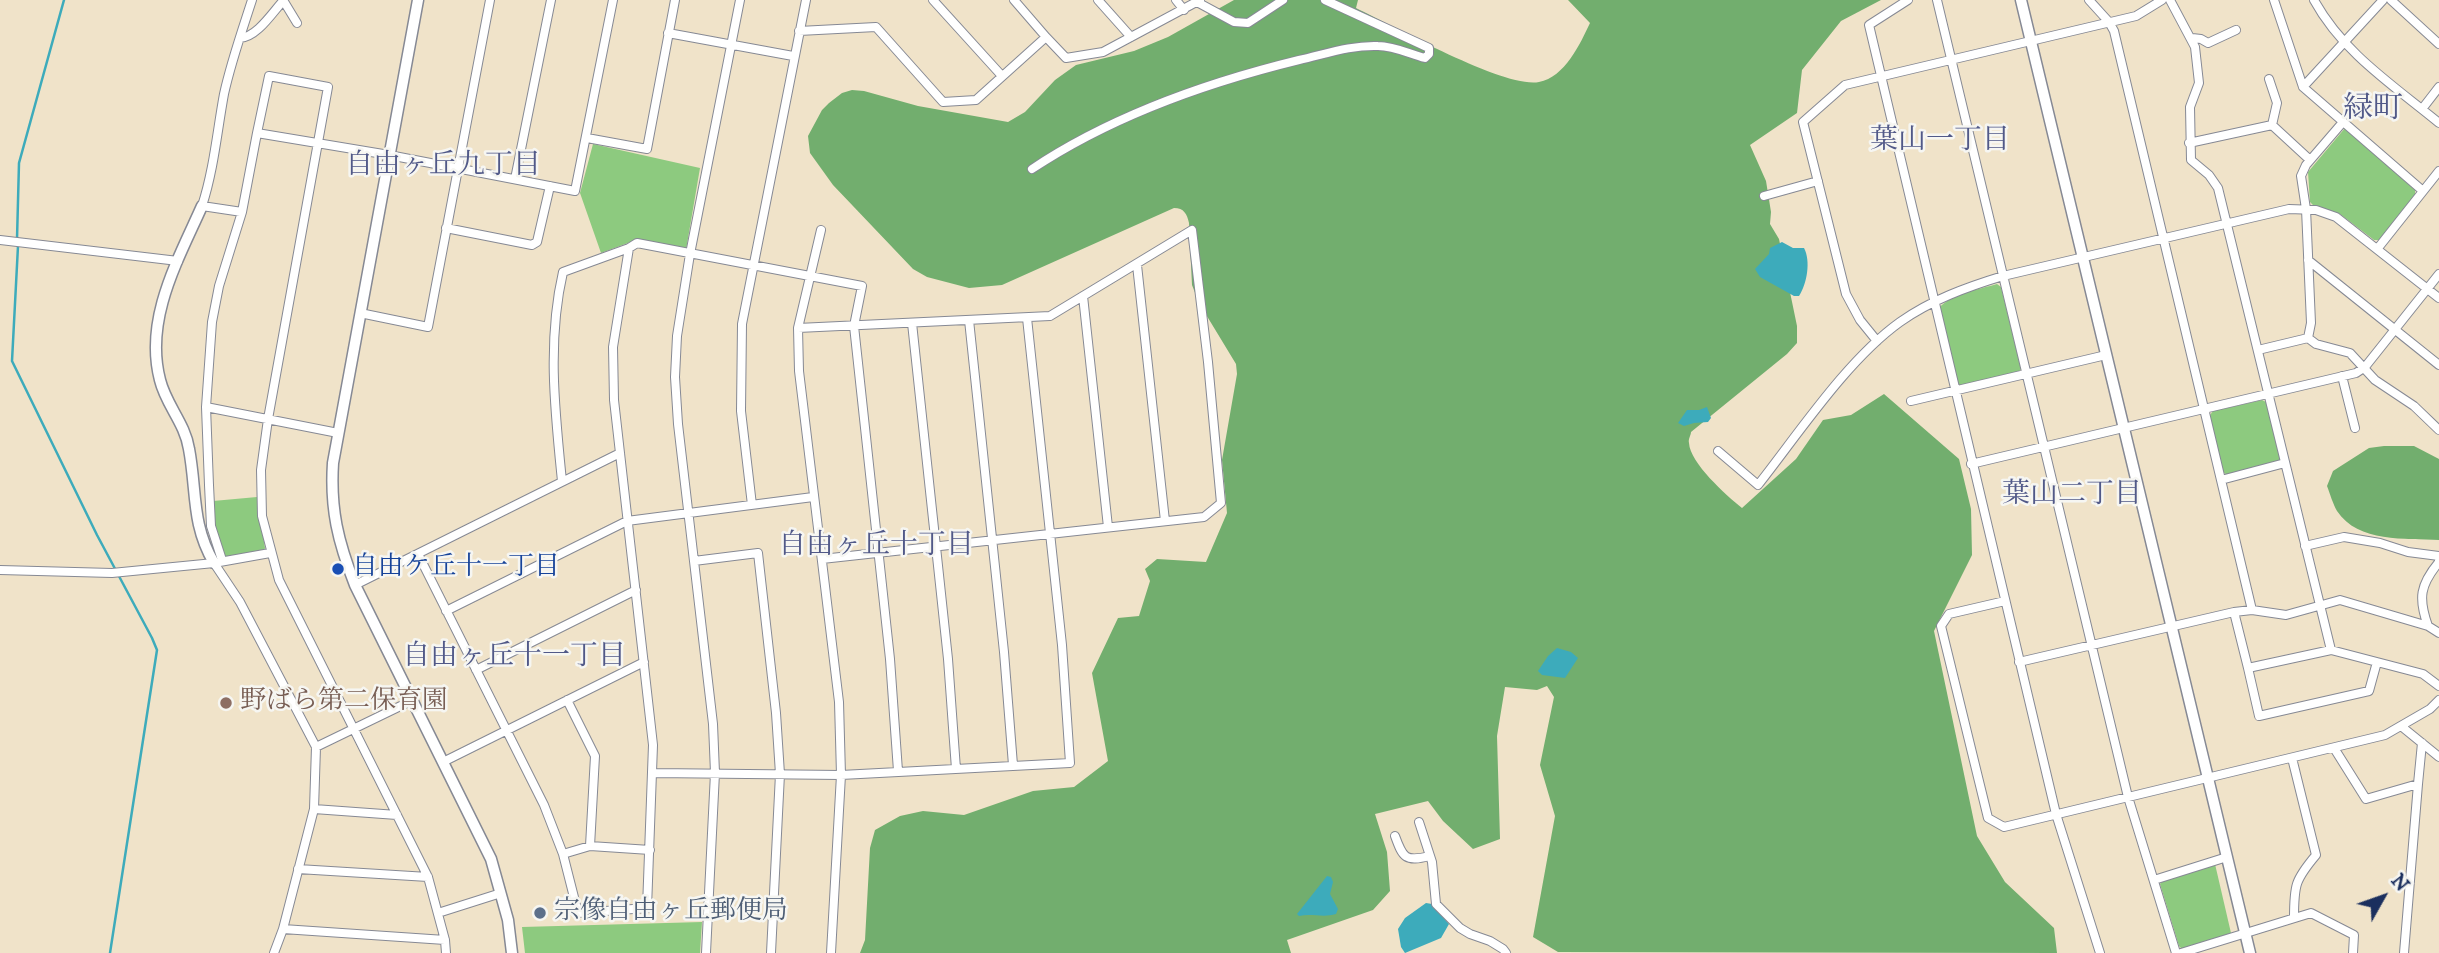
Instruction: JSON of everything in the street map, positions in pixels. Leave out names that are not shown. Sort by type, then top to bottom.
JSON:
[{"type":"street","points":[[252,0],[224,94],[211,180],[167,282],[160,308],[157,355],[159,379],[185,432],[191,458],[198,528],[203,545],[218,562],[316,747],[314,809],[283,929],[274,953]]},
{"type":"street","points":[[240,38],[245,38],[268,19],[283,0],[298,23]]},
{"type":"street","points":[[418,0],[338,433],[331,487],[334,520],[355,585],[486,846],[501,893],[512,953]]},
{"type":"street","points":[[360,313],[428,327],[490,0]]},
{"type":"street","points":[[515,179],[551,0]]},
{"type":"street","points":[[257,133],[575,191],[613,0]]},
{"type":"street","points":[[587,138],[647,149],[675,0]]},
{"type":"street","points":[[706,953],[715,773],[713,724],[678,425],[675,377],[677,337],[690,254],[740,0]]},
{"type":"street","points":[[752,505],[741,411],[742,324],[806,0]]},
{"type":"street","points":[[933,0],[1002,76]]},
{"type":"street","points":[[1013,0],[1066,58],[1103,52],[1198,1],[1234,22],[1248,23],[1283,0]]},
{"type":"street","points":[[1098,0],[1131,37]]},
{"type":"street","points":[[1176,0],[1184,10]]},
{"type":"street","points":[[1032,169],[1088,136],[1160,105],[1248,73],[1353,47],[1381,46],[1425,58],[1429,54],[1429,48],[1325,0]]},
{"type":"street","points":[[1908,0],[1869,25],[2056,814],[2100,953]]},
{"type":"street","points":[[1937,0],[2127,797],[2176,953]]},
{"type":"street","points":[[2021,0],[2249,953]]},
{"type":"street","points":[[2089,0],[2114,31],[2252,610]]},
{"type":"street","points":[[1877,341],[1860,320],[1846,294],[1803,122],[1846,85],[2136,16],[2162,0]]},
{"type":"street","points":[[2170,0],[2192,38],[2199,83],[2190,107],[2191,160],[2209,175],[2218,188],[2331,650]]},
{"type":"street","points":[[2274,0],[2303,86],[2423,191]]},
{"type":"street","points":[[2314,0],[2324,18],[2361,61],[2439,123]]},
{"type":"street","points":[[2303,86],[2383,0]]},
{"type":"street","points":[[2392,0],[2439,44]]},
{"type":"street","points":[[799,31],[876,27],[943,102],[976,100],[1046,37]]},
{"type":"street","points":[[2192,38],[2208,43],[2236,30]]},
{"type":"street","points":[[668,33],[793,56]]},
{"type":"street","points":[[218,562],[211,526],[206,407],[212,322],[219,286],[242,212],[269,76],[328,87],[268,419],[261,470],[262,516],[279,580],[428,877],[446,953]]},
{"type":"street","points":[[2269,79],[2277,103],[2272,125]]},
{"type":"street","points":[[2422,109],[2439,87]]},
{"type":"street","points":[[2308,338],[2311,323],[2306,209],[2301,176],[2310,160],[2343,122]]},
{"type":"street","points":[[2189,143],[2272,125]]},
{"type":"street","points":[[2272,125],[2310,160]]},
{"type":"street","points":[[2378,248],[2439,171]]},
{"type":"street","points":[[1764,195],[1818,181]]},
{"type":"street","points":[[446,228],[532,245],[537,242],[550,186]]},
{"type":"street","points":[[202,206],[242,212]]},
{"type":"street","points":[[1718,451],[1758,485],[1843,377],[1877,341],[1901,321],[1968,286],[2289,209],[2306,209],[2336,217],[2439,298]]},
{"type":"street","points":[[821,230],[799,328],[799,371],[839,702],[841,775],[831,953]]},
{"type":"street","points":[[799,328],[1050,316],[1192,230],[1221,503],[1203,517],[822,559]]},
{"type":"street","points":[[0,240],[178,261]]},
{"type":"street","points":[[562,481],[552,366],[562,272],[637,243],[862,286],[854,326],[890,659],[898,771]]},
{"type":"street","points":[[418,554],[544,805],[563,854],[578,913],[647,908],[653,746],[614,400],[613,347],[629,248]]},
{"type":"street","points":[[2308,260],[2439,365]]},
{"type":"street","points":[[1137,265],[1165,521]]},
{"type":"street","points":[[1971,464],[2356,373],[2365,367],[2439,274]]},
{"type":"street","points":[[1083,296],[1108,527]]},
{"type":"street","points":[[654,773],[841,775],[1070,763],[1062,645],[1027,318]]},
{"type":"street","points":[[969,320],[1013,765]]},
{"type":"street","points":[[912,323],[948,659],[956,769]]},
{"type":"street","points":[[2258,350],[2308,338]]},
{"type":"street","points":[[2308,338],[2316,344],[2350,353],[2375,380],[2414,406],[2439,430]]},
{"type":"street","points":[[1911,401],[2106,355]]},
{"type":"street","points":[[2342,376],[2354,428]]},
{"type":"street","points":[[206,407],[338,433]]},
{"type":"street","points":[[355,585],[620,453]]},
{"type":"street","points":[[2221,480],[2285,463]]},
{"type":"street","points":[[446,611],[627,521],[813,497]]},
{"type":"street","points":[[2305,546],[2344,537],[2380,543],[2408,552],[2439,556],[2439,562],[2425,579],[2422,591],[2422,607],[2428,626]]},
{"type":"street","points":[[0,570],[112,573],[218,562],[271,553]]},
{"type":"street","points":[[694,561],[758,553],[780,774],[771,953]]},
{"type":"street","points":[[476,670],[636,590]]},
{"type":"street","points":[[2019,662],[2234,612],[2252,610],[2286,615],[2340,600],[2428,626],[2439,633]]},
{"type":"street","points":[[2005,601],[1949,614],[1941,626],[1988,818],[2004,827],[2385,735],[2430,709],[2439,700]]},
{"type":"street","points":[[2234,612],[2259,716],[2369,691],[2377,662]]},
{"type":"street","points":[[2248,668],[2331,650],[2423,674],[2439,686]]},
{"type":"street","points":[[444,761],[644,662]]},
{"type":"street","points":[[316,747],[413,700]]},
{"type":"street","points":[[567,700],[595,756],[590,846]]},
{"type":"street","points":[[2401,726],[2439,757]]},
{"type":"street","points":[[2404,953],[2422,743]]},
{"type":"street","points":[[2334,748],[2366,799],[2418,784]]},
{"type":"street","points":[[2292,758],[2316,855],[2299,875],[2294,890],[2294,918]]},
{"type":"street","points":[[314,809],[397,815]]},
{"type":"street","points":[[1419,822],[1430,856],[1436,904],[1460,928],[1497,945],[1506,953]]},
{"type":"street","points":[[1395,836],[1402,855],[1408,859],[1430,856]]},
{"type":"street","points":[[563,854],[590,846],[650,850]]},
{"type":"street","points":[[2154,880],[2227,857]]},
{"type":"street","points":[[298,869],[428,877]]},
{"type":"street","points":[[438,913],[501,893]]},
{"type":"street","points":[[2182,953],[2311,913],[2354,936],[2353,953]]},
{"type":"street","points":[[283,929],[445,940]]},
{"type":"green space","points":[[1234,0],[1358,0],[1356,8],[1448,54],[1501,76],[1523,82],[1539,82],[1557,74],[1564,67],[1590,23],[1568,0],[1881,0],[1841,21],[1802,70],[1797,113],[1750,145],[1766,181],[1771,212],[1770,224],[1779,239],[1797,326],[1797,343],[1691,432],[1689,443],[1695,460],[1702,469],[1742,508],[1796,459],[1823,420],[1851,415],[1884,394],[1959,459],[1971,509],[1972,555],[1934,631],[1977,836],[2005,882],[2054,928],[2057,953],[1558,952],[1533,937],[1555,816],[1540,765],[1554,697],[1547,686],[1537,690],[1505,687],[1497,736],[1500,839],[1473,849],[1443,821],[1428,801],[1375,814],[1387,852],[1390,891],[1373,910],[1287,940],[1291,953],[860,953],[865,940],[870,848],[875,830],[900,816],[923,811],[964,815],[1033,791],[1074,787],[1108,761],[1092,673],[1118,618],[1139,616],[1150,581],[1145,569],[1157,559],[1206,562],[1227,513],[1222,460],[1237,374],[1236,364],[1199,303],[1192,285],[1189,223],[1183,210],[1174,208],[1002,285],[969,288],[927,277],[913,269],[833,185],[810,153],[808,136],[822,110],[842,93],[852,90],[918,106],[1008,122],[1025,112],[1055,80],[1076,65],[1134,51],[1168,37]]},
{"type":"green space","points":[[2345,128],[2415,190],[2415,195],[2379,240],[2374,240],[2340,214],[2310,202],[2308,172]]},
{"type":"green space","points":[[593,144],[700,168],[686,250],[636,240],[601,253],[580,193]]},
{"type":"green space","points":[[1997,284],[2001,287],[2021,369],[2018,373],[1962,386],[1958,384],[1939,308],[1958,296]]},
{"type":"green space","points":[[2262,400],[2266,402],[2280,459],[2227,475],[2223,472],[2210,415],[2213,411]]},
{"type":"green space","points":[[2414,446],[2439,459],[2439,540],[2370,534],[2357,529],[2337,511],[2327,486],[2333,471],[2369,448]]},
{"type":"green space","points":[[257,497],[265,548],[263,552],[226,557],[216,538],[213,501]]},
{"type":"green space","points":[[2215,864],[2231,933],[2182,949],[2160,884],[2163,880]]},
{"type":"green space","points":[[702,922],[700,953],[525,953],[522,927]]},
{"type":"water","points":[[1782,242],[1793,248],[1804,248],[1806,253],[1807,272],[1799,296],[1794,296],[1760,277],[1755,269],[1769,254],[1770,248]]},
{"type":"water","points":[[1707,407],[1711,418],[1708,422],[1684,426],[1678,423],[1687,410]]},
{"type":"water","points":[[1557,648],[1571,652],[1578,658],[1565,678],[1542,675],[1538,671]]},
{"type":"water","points":[[1327,876],[1331,877],[1333,882],[1330,894],[1338,909],[1336,914],[1299,916],[1297,914]]},
{"type":"water","points":[[1426,903],[1432,904],[1449,924],[1441,938],[1405,953],[1401,947],[1398,929],[1405,918]]},
{"type":"waterway","points":[[17,239],[19,163],[64,0]]},
{"type":"waterway","points":[[18,246],[12,361],[157,650],[110,953]]},
{"type":"place","name":"自由ケ丘十一丁目","points":[[338,569]]},
{"type":"place","name":"野ばら第二保育園","points":[[226,703]]},
{"type":"place","name":"宗像自由ヶ丘郵便局","points":[[540,913]]},
{"type":"district","name":"緑町","points":[[2373,111]]},
{"type":"district","name":"葉山一丁目","points":[[1940,142]]},
{"type":"district","name":"自由ヶ丘九丁目","points":[[443,167]]},
{"type":"district","name":"葉山二丁目","points":[[2072,496]]},
{"type":"district","name":"自由ヶ丘十丁目","points":[[876,547]]},
{"type":"district","name":"自由ヶ丘十一丁目","points":[[514,658]]}]
